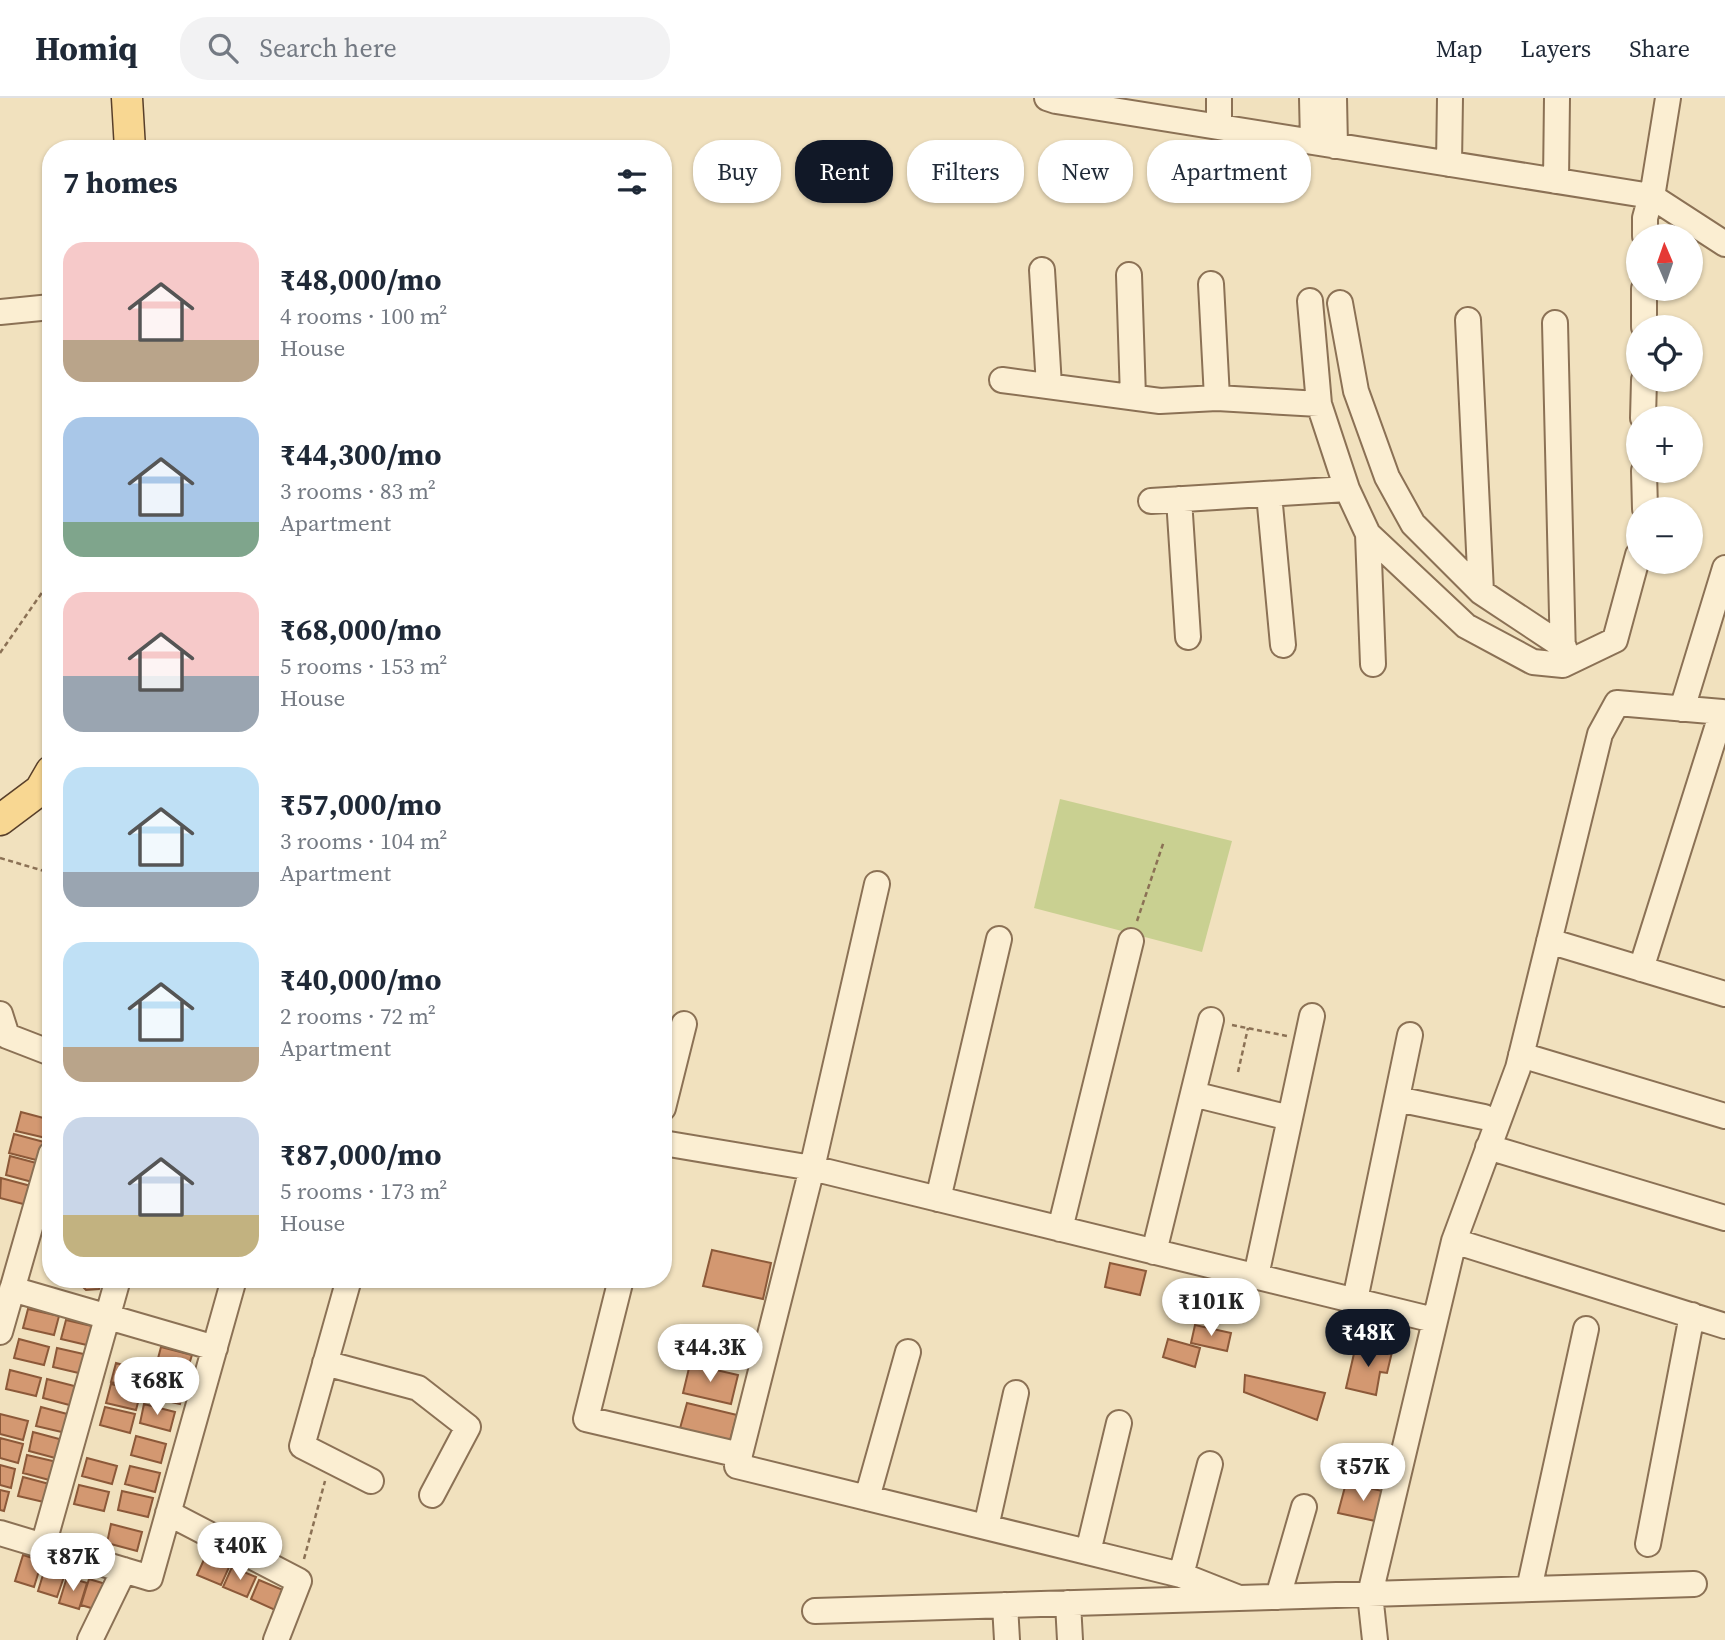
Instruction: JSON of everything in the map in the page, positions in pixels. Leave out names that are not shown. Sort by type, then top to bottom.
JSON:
[{"type":"main road","points":[[127,98],[129,140]]},
{"type":"main road","points":[[0,820],[42,787]]},
{"type":"street","points":[[1047,98],[1133,106],[1219,127],[1651,196],[1725,244]]},
{"type":"street","points":[[1219,98],[1219,127]]},
{"type":"street","points":[[1312,98],[1324,144]]},
{"type":"street","points":[[1324,144],[1334,98]]},
{"type":"street","points":[[1449,164],[1450,98]]},
{"type":"street","points":[[1556,181],[1557,98]]},
{"type":"street","points":[[1645,224],[1668,98]]},
{"type":"street","points":[[1042,270],[1049,386]]},
{"type":"street","points":[[1129,275],[1132,397]]},
{"type":"street","points":[[1211,284],[1217,398]]},
{"type":"street","points":[[1310,301],[1319,404],[1347,489],[1368,534],[1466,626],[1533,662],[1564,656],[1615,640],[1633,574]]},
{"type":"street","points":[[1340,303],[1356,391],[1387,477],[1413,524],[1481,592],[1564,656]]},
{"type":"street","points":[[0,312],[42,308]]},
{"type":"street","points":[[1468,320],[1481,592]]},
{"type":"street","points":[[1555,323],[1564,656]]},
{"type":"street","points":[[1002,380],[1160,401],[1217,398],[1319,404]]},
{"type":"street","points":[[1150,501],[1347,489]]},
{"type":"street","points":[[1269,494],[1283,645]]},
{"type":"street","points":[[1179,499],[1188,637]]},
{"type":"street","points":[[1368,534],[1373,664]]},
{"type":"street","points":[[1682,709],[1725,568]]},
{"type":"street","points":[[1375,1640],[1370,1594],[1434,1320],[1454,1241],[1521,1055],[1600,734],[1617,703],[1722,712],[1641,969]]},
{"type":"street","points":[[877,884],[812,1168],[737,1466],[1181,1575],[1239,1598]]},
{"type":"street","points":[[938,1199],[999,939]]},
{"type":"street","points":[[1059,1228],[1131,941]]},
{"type":"street","points":[[1549,941],[1725,994]]},
{"type":"street","points":[[0,1014],[7,1036],[42,1050]]},
{"type":"street","points":[[1154,1251],[1211,1020]]},
{"type":"street","points":[[672,1072],[684,1024]]},
{"type":"street","points":[[1256,1276],[1309,1028]]},
{"type":"street","points":[[1354,1300],[1410,1035]]},
{"type":"street","points":[[1521,1055],[1725,1116]]},
{"type":"street","points":[[1193,1094],[1290,1118]]},
{"type":"street","points":[[1397,1099],[1484,1117]]},
{"type":"street","points":[[672,1145],[812,1168],[1434,1320]]},
{"type":"street","points":[[1488,1147],[1725,1219]]},
{"type":"street","points":[[0,1332],[42,1185]]},
{"type":"street","points":[[1454,1241],[1725,1326]]},
{"type":"street","points":[[43,1546],[116,1288]]},
{"type":"street","points":[[0,1533],[150,1578],[232,1288]]},
{"type":"street","points":[[346,1288],[302,1446],[371,1481]]},
{"type":"street","points":[[619,1288],[586,1419],[740,1455]]},
{"type":"street","points":[[12,1289],[215,1348]]},
{"type":"street","points":[[1648,1544],[1692,1315]]},
{"type":"street","points":[[1529,1589],[1587,1329]]},
{"type":"street","points":[[867,1498],[908,1352]]},
{"type":"street","points":[[325,1363],[418,1388],[468,1427],[432,1495]]},
{"type":"street","points":[[986,1527],[1016,1393]]},
{"type":"street","points":[[1088,1552],[1119,1423]]},
{"type":"street","points":[[1181,1575],[1210,1464]]},
{"type":"street","points":[[1278,1597],[1304,1507]]},
{"type":"street","points":[[168,1513],[299,1581],[276,1640]]},
{"type":"street","points":[[90,1640],[124,1570]]},
{"type":"street","points":[[814,1611],[1694,1584]]},
{"type":"street","points":[[1068,1603],[1070,1640]]},
{"type":"street","points":[[1005,1605],[1007,1640]]},
{"type":"path","points":[[0,653],[42,593]]},
{"type":"path","points":[[1131,941],[1164,841]]},
{"type":"path","points":[[0,858],[42,870]]},
{"type":"path","points":[[1211,1020],[1248,1028],[1309,1028]]},
{"type":"path","points":[[1238,1072],[1248,1028]]},
{"type":"path","points":[[299,1581],[331,1461]]},
{"type":"green space","points":[[1060,799],[1232,841],[1202,952],[1034,908]]},
{"type":"building","points":[[21,1112],[42,1118],[42,1137],[16,1131]]},
{"type":"building","points":[[14,1134],[42,1141],[40,1161],[9,1153]]},
{"type":"building","points":[[10,1156],[40,1164],[36,1183],[6,1175]]},
{"type":"building","points":[[1,1178],[31,1186],[27,1205],[0,1198]]},
{"type":"building","points":[[712,1250],[771,1263],[763,1299],[703,1286]]},
{"type":"building","points":[[1110,1263],[1146,1271],[1140,1295],[1105,1287]]},
{"type":"building","points":[[28,1309],[59,1316],[54,1335],[23,1328]]},
{"type":"building","points":[[66,1320],[96,1327],[91,1346],[61,1339]]},
{"type":"building","points":[[1195,1325],[1231,1333],[1227,1351],[1191,1343]]},
{"type":"building","points":[[19,1339],[49,1347],[44,1365],[14,1358]]},
{"type":"building","points":[[1168,1339],[1200,1348],[1195,1367],[1163,1357]]},
{"type":"building","points":[[1356,1345],[1392,1352],[1387,1373],[1380,1372],[1376,1395],[1346,1388]]},
{"type":"building","points":[[161,1347],[192,1355],[186,1374],[156,1366]]},
{"type":"building","points":[[57,1348],[88,1355],[83,1374],[53,1367]]},
{"type":"building","points":[[116,1363],[146,1371],[141,1390],[111,1382]]},
{"type":"building","points":[[690,1364],[738,1375],[731,1404],[683,1393]]},
{"type":"building","points":[[10,1370],[41,1378],[36,1396],[6,1389]]},
{"type":"building","points":[[1245,1375],[1325,1393],[1317,1420],[1244,1392]]},
{"type":"building","points":[[155,1378],[185,1385],[180,1404],[150,1397]]},
{"type":"building","points":[[47,1379],[78,1387],[73,1406],[43,1398]]},
{"type":"building","points":[[111,1384],[141,1391],[136,1410],[106,1403]]},
{"type":"building","points":[[687,1403],[737,1415],[729,1444],[679,1432]]},
{"type":"building","points":[[144,1404],[175,1412],[170,1431],[140,1423]]},
{"type":"building","points":[[41,1407],[71,1415],[66,1433],[36,1426]]},
{"type":"building","points":[[105,1407],[135,1414],[130,1433],[100,1425]]},
{"type":"building","points":[[0,1414],[28,1421],[23,1440],[0,1434]]},
{"type":"building","points":[[33,1432],[63,1440],[59,1459],[29,1451]]},
{"type":"building","points":[[136,1436],[166,1444],[161,1463],[131,1455]]},
{"type":"building","points":[[0,1438],[23,1444],[18,1463],[0,1458]]},
{"type":"building","points":[[27,1455],[57,1462],[53,1481],[23,1473]]},
{"type":"building","points":[[87,1458],[117,1466],[112,1484],[82,1476]]},
{"type":"building","points":[[0,1465],[15,1469],[11,1488],[0,1485]]},
{"type":"building","points":[[130,1466],[160,1473],[155,1492],[125,1484]]},
{"type":"building","points":[[23,1477],[53,1485],[48,1503],[18,1496]]},
{"type":"building","points":[[1346,1483],[1387,1492],[1380,1522],[1338,1513]]},
{"type":"building","points":[[79,1485],[109,1492],[104,1511],[74,1504]]},
{"type":"building","points":[[0,1490],[9,1492],[4,1511],[0,1510]]},
{"type":"building","points":[[122,1491],[153,1498],[148,1517],[118,1510]]},
{"type":"building","points":[[111,1524],[142,1532],[137,1551],[107,1543]]},
{"type":"building","points":[[23,1555],[42,1561],[34,1587],[15,1581]]},
{"type":"building","points":[[206,1555],[230,1565],[221,1585],[197,1575]]},
{"type":"building","points":[[46,1565],[66,1571],[57,1597],[38,1591]]},
{"type":"building","points":[[232,1567],[256,1577],[247,1597],[223,1587]]},
{"type":"building","points":[[67,1577],[87,1583],[79,1609],[59,1603]]},
{"type":"building","points":[[89,1579],[109,1585],[101,1611],[81,1605]]},
{"type":"building","points":[[259,1580],[283,1590],[275,1610],[251,1599]]}]
